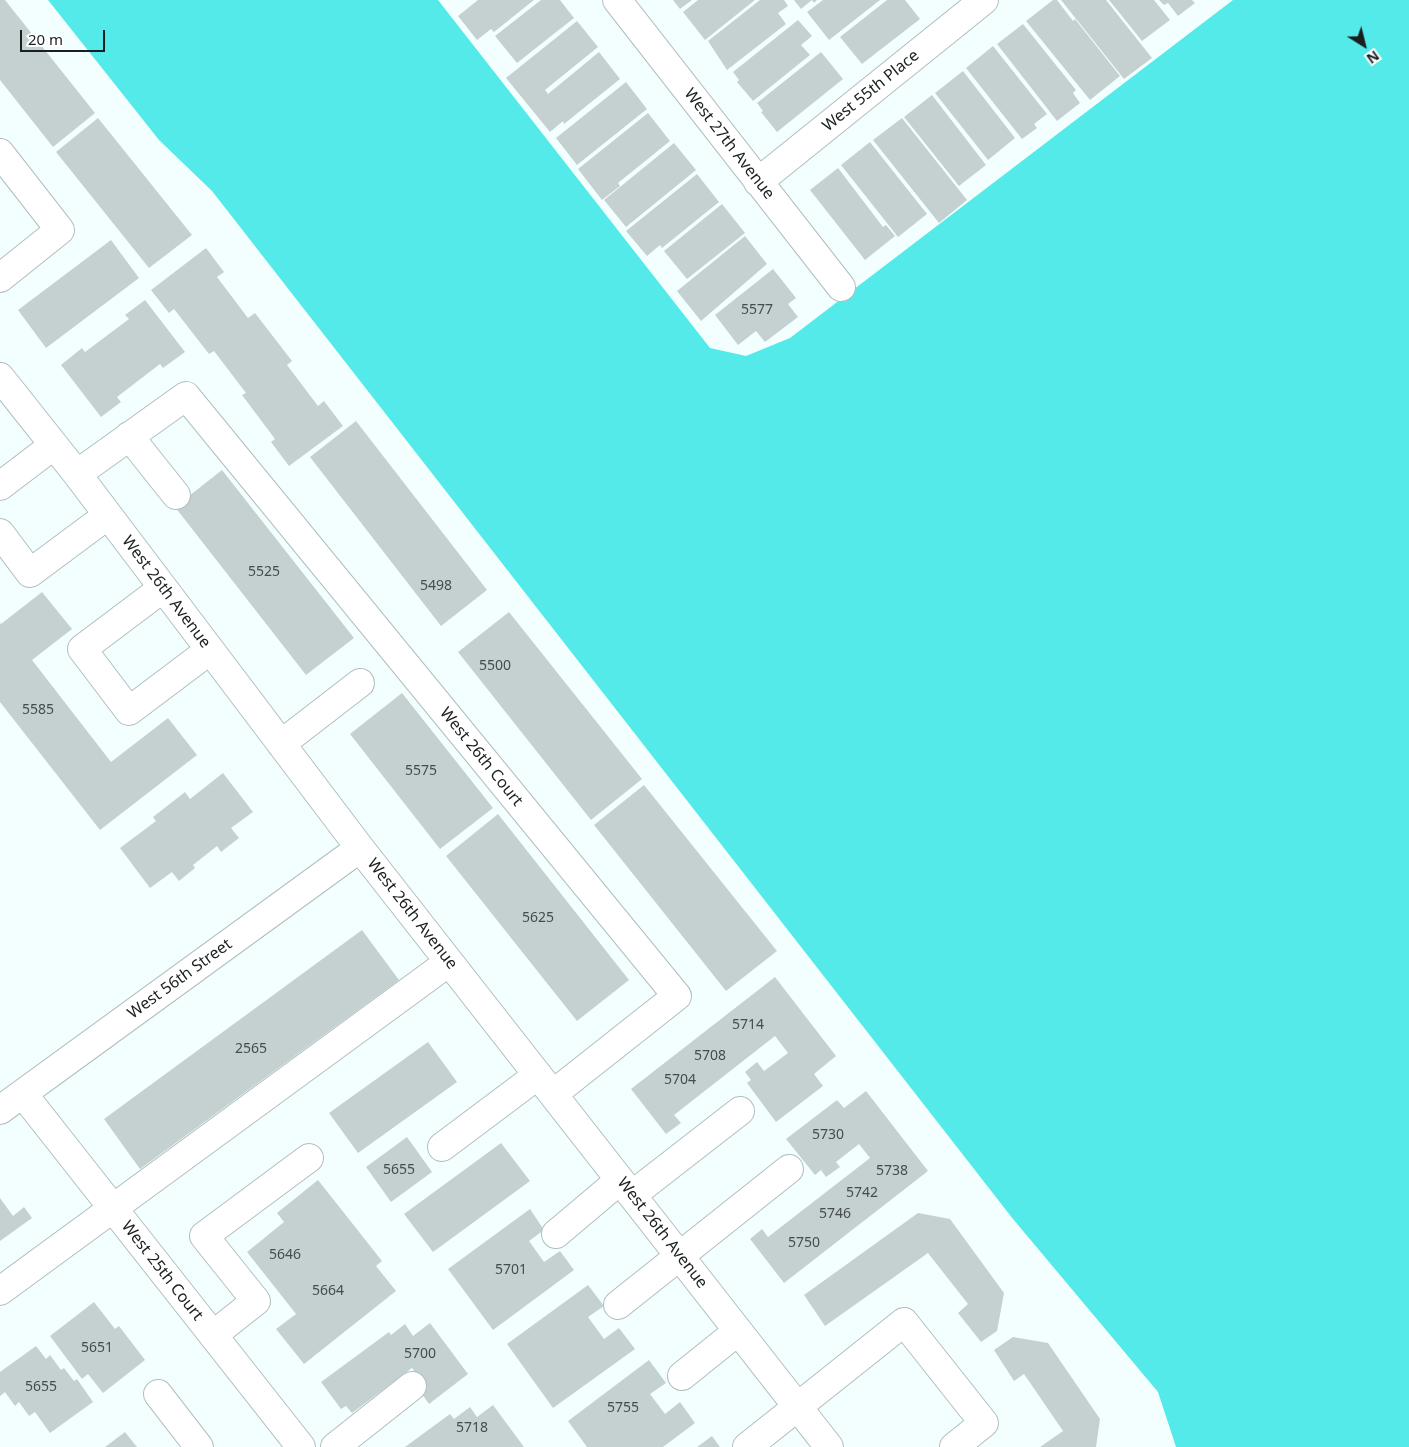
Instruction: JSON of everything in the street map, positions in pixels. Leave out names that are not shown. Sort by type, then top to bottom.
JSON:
[{"type":"street","name":"West 27th Avenue","points":[[617,0],[841,288]]},
{"type":"street","name":"West 55th Place","points":[[758,182],[969,4]]},
{"type":"street","points":[[0,154],[60,230],[1,273]]},
{"type":"street","name":"West 26th Avenue","points":[[0,378],[77,474],[360,848],[829,1447]]},
{"type":"street","name":"West 26th Court","points":[[129,436],[186,396],[677,996],[545,1085]]},
{"type":"street","points":[[77,474],[129,436],[176,495]]},
{"type":"street","points":[[0,486],[54,445]]},
{"type":"street","points":[[0,532],[30,573],[108,515]]},
{"type":"street","points":[[163,588],[82,650],[129,711],[210,650]]},
{"type":"street","points":[[281,744],[360,683]]},
{"type":"street","name":"West 56th Street","points":[[0,1110],[360,848]]},
{"type":"street","points":[[0,1291],[449,962]]},
{"type":"street","points":[[442,1147],[545,1085]]},
{"type":"street","name":"West 25th Court","points":[[23,1094],[301,1447]]},
{"type":"street","points":[[556,1234],[740,1111]]},
{"type":"street","points":[[213,1335],[256,1301],[204,1236],[309,1158]]},
{"type":"street","points":[[618,1305],[789,1169]]},
{"type":"street","points":[[747,1447],[904,1322],[984,1423],[954,1447]]},
{"type":"street","points":[[682,1376],[738,1331]]},
{"type":"street","points":[[335,1447],[412,1386]]},
{"type":"street","points":[[158,1394],[199,1447]]},
{"type":"water","points":[[48,0],[438,0],[710,348],[746,356],[790,338],[1233,0],[1409,0],[1409,1447],[1176,1447],[1158,1392],[1013,1219],[212,191],[159,140]]},
{"type":"building","points":[[0,0],[5,0],[95,113],[53,147],[0,80]]},
{"type":"building","points":[[478,0],[534,0],[494,32],[491,29],[477,40],[458,16]]},
{"type":"building","points":[[541,0],[560,0],[574,18],[517,63],[495,36]]},
{"type":"building","points":[[673,0],[692,0],[680,9]]},
{"type":"building","points":[[698,0],[755,0],[705,40],[683,12]]},
{"type":"building","points":[[760,0],[784,0],[788,6],[778,13],[786,24],[727,70],[708,41]]},
{"type":"building","points":[[794,0],[812,0],[801,9]]},
{"type":"building","points":[[823,0],[880,0],[829,40],[807,12]]},
{"type":"building","points":[[887,0],[905,0],[920,19],[862,64],[840,37]]},
{"type":"building","points":[[1053,0],[1057,0],[1073,21],[1075,19],[1120,76],[1090,100],[1026,21]]},
{"type":"building","points":[[1061,0],[1106,0],[1152,58],[1124,79]]},
{"type":"building","points":[[1109,0],[1154,0],[1170,20],[1142,41]]},
{"type":"building","points":[[1159,0],[1192,0],[1195,3],[1178,16],[1168,3],[1164,5]]},
{"type":"building","points":[[798,20],[812,36],[801,45],[810,55],[753,101],[737,82],[739,80],[733,72]]},
{"type":"building","points":[[577,21],[598,47],[545,90],[548,94],[599,52],[620,79],[564,124],[563,121],[550,132],[506,78]]},
{"type":"building","points":[[1023,24],[1076,90],[1073,93],[1080,103],[1057,121],[997,44]]},
{"type":"building","points":[[993,46],[1047,114],[1034,124],[1037,128],[1022,139],[966,68]]},
{"type":"building","points":[[821,52],[843,79],[777,132],[761,112],[763,111],[757,103]]},
{"type":"building","points":[[963,71],[1015,138],[988,160],[935,93]]},
{"type":"building","points":[[626,82],[647,109],[577,165],[556,138]]},
{"type":"building","points":[[932,95],[986,165],[959,186],[904,117]]},
{"type":"building","points":[[648,113],[670,141],[618,183],[620,186],[602,200],[578,169]]},
{"type":"building","points":[[98,118],[192,235],[149,268],[56,152]]},
{"type":"building","points":[[902,118],[967,200],[939,223],[873,140]]},
{"type":"building","points":[[870,142],[927,214],[898,237],[841,165]]},
{"type":"building","points":[[674,143],[696,170],[626,227],[604,200]]},
{"type":"building","points":[[838,168],[883,227],[886,225],[895,236],[865,260],[810,190]]},
{"type":"building","points":[[697,174],[719,202],[662,248],[660,245],[647,256],[626,231]]},
{"type":"building","points":[[722,204],[745,233],[687,279],[664,251]]},
{"type":"building","points":[[745,236],[767,264],[701,321],[677,291]]},
{"type":"building","points":[[111,240],[139,278],[46,348],[18,310]]},
{"type":"building","points":[[206,248],[224,272],[217,277],[248,318],[255,313],[292,361],[287,365],[318,406],[324,401],[343,426],[289,466],[271,442],[275,439],[242,395],[246,393],[214,351],[209,354],[174,309],[169,313],[151,290]]},
{"type":"building","points":[[773,269],[796,298],[788,304],[798,317],[765,342],[756,331],[738,345],[715,315]]},
{"type":"building","points":[[145,300],[185,352],[163,368],[160,364],[117,397],[121,402],[101,417],[61,365],[82,348],[85,352],[129,319],[125,315]]},
{"type":"building","points":[[356,421],[487,590],[441,626],[310,457]]},
{"type":"building","points":[[222,470],[354,638],[306,675],[175,507]]},
{"type":"building","points":[[42,592],[72,629],[32,660],[111,762],[168,718],[197,755],[100,830],[0,702],[0,623]]},
{"type":"building","points":[[509,612],[642,779],[591,820],[458,652]]},
{"type":"building","points":[[402,693],[493,808],[440,849],[350,734]]},
{"type":"building","points":[[223,773],[253,812],[231,828],[239,838],[221,852],[217,846],[193,865],[195,868],[179,881],[172,872],[150,888],[120,848],[156,821],[153,817],[185,792],[190,799]]},
{"type":"building","points":[[644,785],[777,951],[726,991],[594,825]]},
{"type":"building","points":[[498,814],[629,980],[577,1021],[446,856]]},
{"type":"building","points":[[362,930],[399,980],[140,1169],[104,1119]]},
{"type":"building","points":[[775,977],[836,1056],[814,1074],[823,1086],[776,1122],[747,1083],[751,1080],[745,1072],[757,1062],[764,1071],[788,1053],[775,1036],[674,1115],[681,1123],[666,1134],[631,1089]]},
{"type":"building","points":[[428,1042],[457,1082],[358,1153],[329,1113]]},
{"type":"building","points":[[866,1091],[928,1171],[784,1283],[750,1239],[762,1229],[768,1237],[870,1158],[859,1144],[836,1162],[840,1167],[826,1177],[821,1170],[815,1175],[786,1139],[837,1100],[844,1108]]},
{"type":"building","points":[[407,1137],[432,1172],[391,1202],[366,1167]]},
{"type":"building","points":[[501,1143],[530,1181],[433,1252],[404,1214]]},
{"type":"building","points":[[318,1180],[382,1261],[376,1266],[396,1291],[304,1364],[276,1329],[296,1314],[247,1252],[284,1222],[277,1213]]},
{"type":"building","points":[[0,1198],[13,1216],[24,1207],[32,1218],[0,1241]]},
{"type":"building","points":[[530,1209],[544,1230],[529,1241],[544,1262],[560,1251],[574,1270],[493,1330],[448,1269]]},
{"type":"building","points":[[918,1213],[950,1219],[1004,1293],[997,1331],[981,1342],[958,1313],[968,1304],[928,1253],[825,1326],[804,1295]]},
{"type":"building","points":[[588,1285],[604,1306],[588,1317],[604,1339],[619,1328],[635,1349],[553,1408],[507,1344]]},
{"type":"building","points":[[94,1302],[115,1329],[119,1326],[145,1360],[103,1393],[88,1374],[82,1379],[50,1336]]},
{"type":"building","points":[[430,1323],[468,1374],[429,1404],[417,1387],[423,1382],[412,1368],[352,1413],[346,1406],[341,1409],[321,1382],[389,1332],[391,1335],[405,1324],[413,1336]]},
{"type":"building","points":[[1013,1337],[1048,1343],[1100,1419],[1096,1447],[1040,1447],[1063,1431],[1024,1374],[1014,1381],[994,1350]]},
{"type":"building","points":[[36,1346],[46,1359],[50,1355],[61,1370],[64,1368],[74,1381],[77,1379],[93,1402],[50,1433],[35,1412],[29,1416],[19,1402],[15,1406],[5,1392],[0,1396],[0,1372]]},
{"type":"building","points":[[649,1360],[666,1383],[650,1394],[665,1414],[680,1402],[695,1423],[663,1447],[587,1447],[568,1421]]},
{"type":"building","points":[[493,1405],[524,1447],[405,1447],[450,1414],[454,1419],[470,1407],[477,1417]]},
{"type":"building","points":[[125,1432],[137,1447],[105,1447]]},
{"type":"building","points":[[712,1436],[720,1447],[697,1447]]}]
